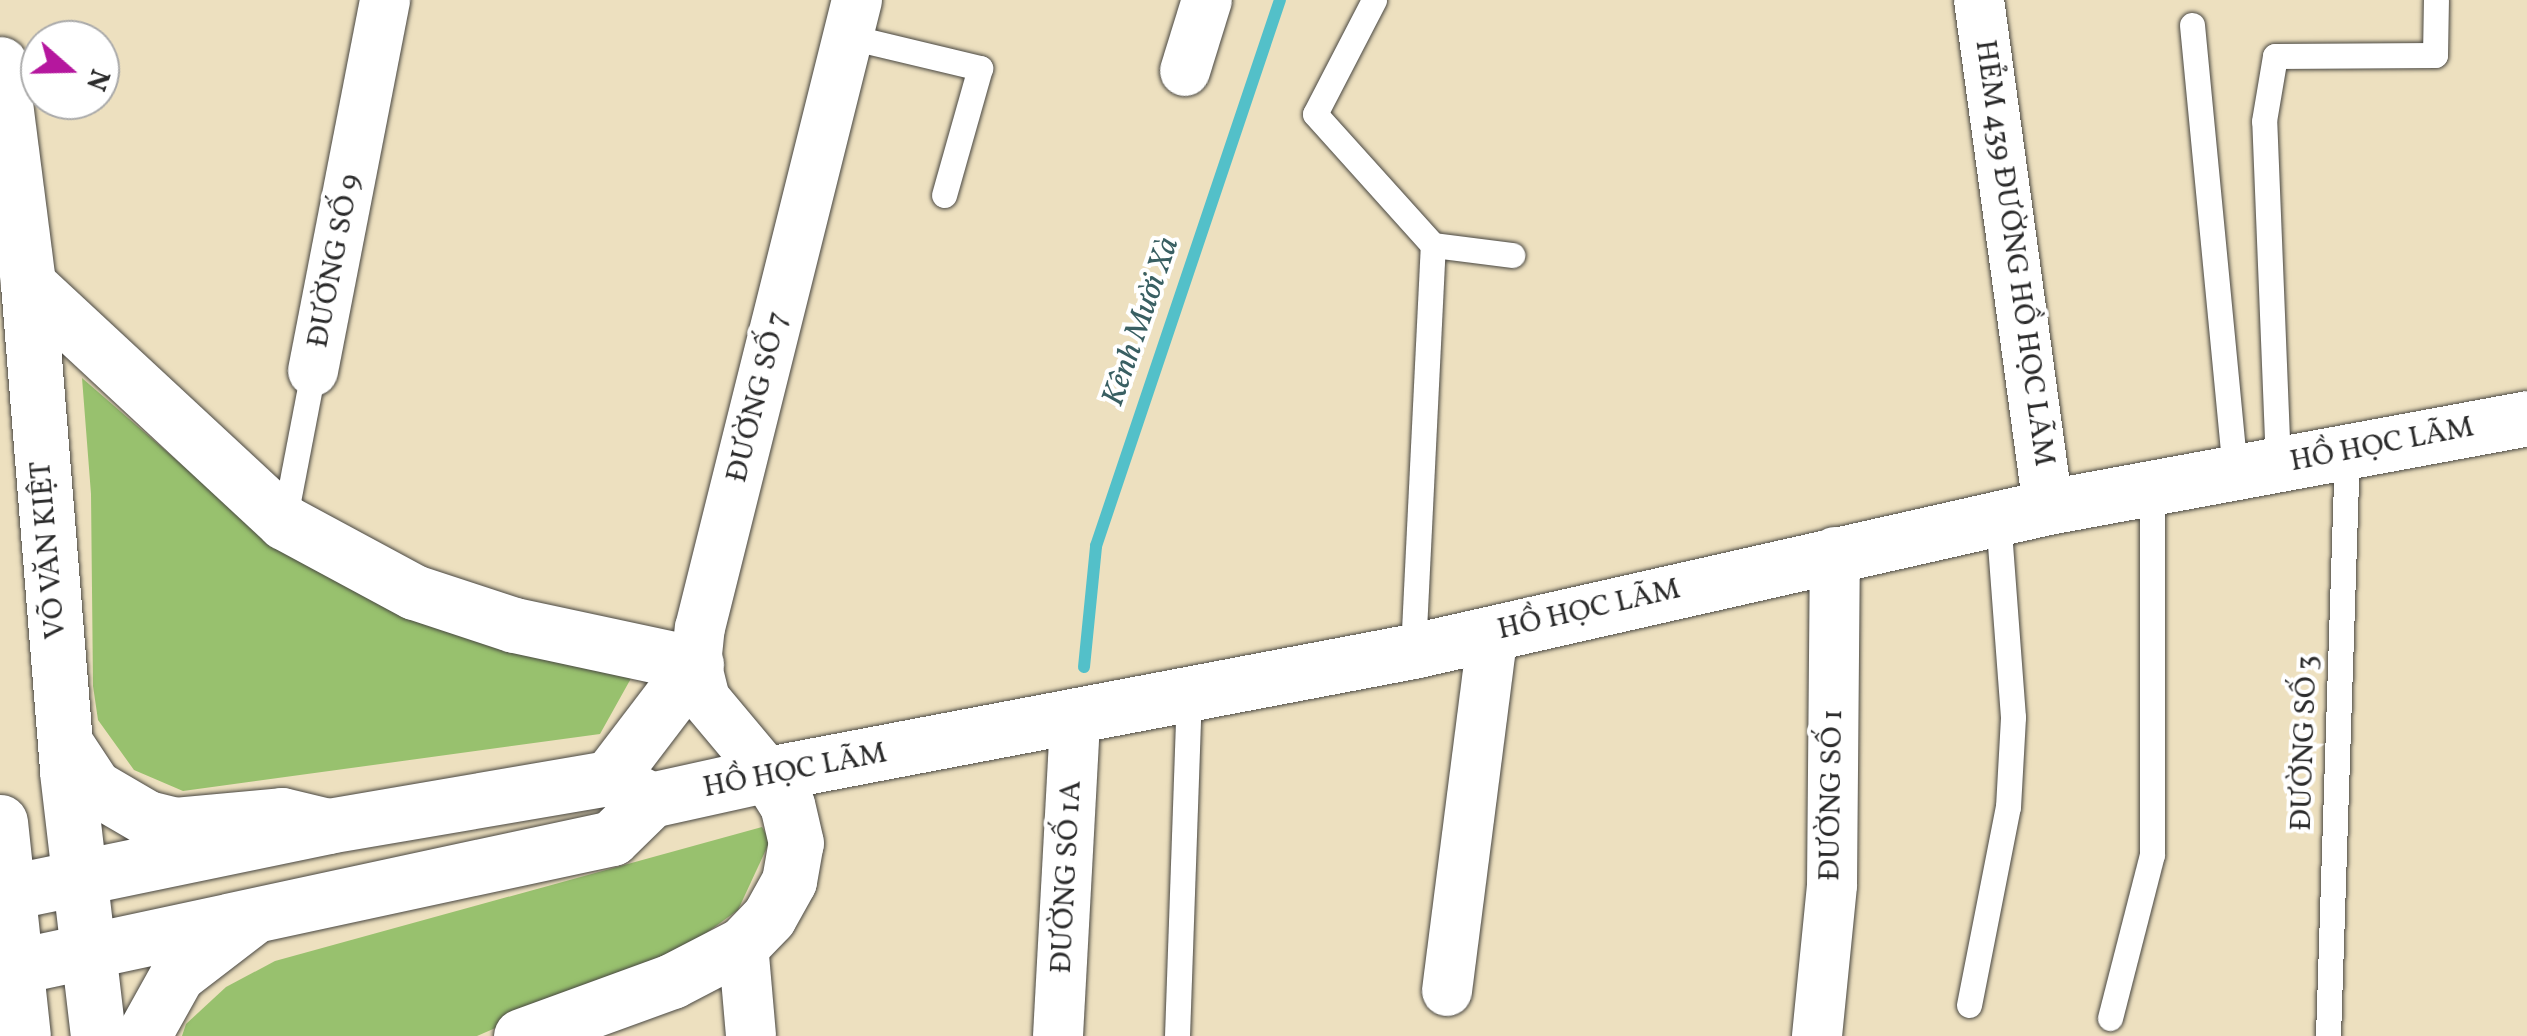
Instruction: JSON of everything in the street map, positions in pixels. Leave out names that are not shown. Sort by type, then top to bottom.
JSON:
[{"type":"main road","name":"VÕ VĂN KIỆT","points":[[0,64],[28,284],[65,743],[98,1036]]},
{"type":"main road","points":[[8,968],[264,909],[612,838],[630,789],[696,664],[514,625],[414,592],[284,522],[28,284]]},
{"type":"main road","name":"HỒ HỌC LÃM","points":[[4,893],[328,826],[768,774],[1189,696],[1414,651],[1834,552],[2023,512],[2527,418]]},
{"type":"main road","points":[[65,743],[94,787],[148,818],[175,826],[282,815],[328,826]]},
{"type":"main road","points":[[521,1036],[672,981],[743,944],[788,881],[796,843],[787,805],[768,774]]},
{"type":"main road","points":[[0,822],[8,968],[24,1036]]},
{"type":"main road","points":[[144,1036],[178,975],[264,909]]},
{"type":"street","name":"ĐƯỜNG SỐ 9","points":[[314,371],[385,0]]},
{"type":"street","points":[[1186,70],[1207,0]]},
{"type":"street","name":"HẺM 439 ĐƯỜNG HỒ HỌC LÃM","points":[[1980,0],[2023,512]]},
{"type":"street","name":"ĐƯỜNG SỐ 7","points":[[696,664],[853,19]]},
{"type":"street","name":"ĐƯỜNG SỐ 1","points":[[1817,1036],[1832,884],[1834,552]]},
{"type":"street","points":[[1446,991],[1493,632]]},
{"type":"street","points":[[696,664],[705,700],[768,774]]},
{"type":"street","name":"ĐƯỜNG SỐ 1A","points":[[1058,1036],[1075,717]]},
{"type":"street","points":[[743,944],[750,1036]]},
{"type":"lane","points":[[1374,0],[1315,114],[1433,245],[1512,255]]},
{"type":"lane","points":[[2256,468],[2264,121],[2275,56],[2435,55],[2436,0]]},
{"type":"lane","points":[[853,19],[980,68],[944,195]]},
{"type":"lane","points":[[2192,25],[2256,468]]},
{"type":"lane","points":[[1414,651],[1433,245]]},
{"type":"lane","name":"ĐƯỜNG SỐ 9","points":[[284,522],[314,371]]},
{"type":"lane","name":"ĐƯỜNG SỐ 3","points":[[2328,1036],[2347,452]]},
{"type":"lane","points":[[2110,1018],[2152,856],[2152,489]]},
{"type":"lane","points":[[1970,1005],[2008,806],[2023,512]]},
{"type":"lane","points":[[1177,1036],[1189,696]]},
{"type":"green space","points":[[82,378],[272,543],[634,673],[600,734],[183,791],[134,770],[98,720],[93,686],[91,494]]},
{"type":"green space","points":[[762,827],[770,841],[738,910],[694,942],[477,1036],[182,1036],[186,1024],[226,987],[275,961]]},
{"type":"waterway","name":"Kênh Mười Xà","points":[[1084,667],[1096,546],[1280,0]]}]
